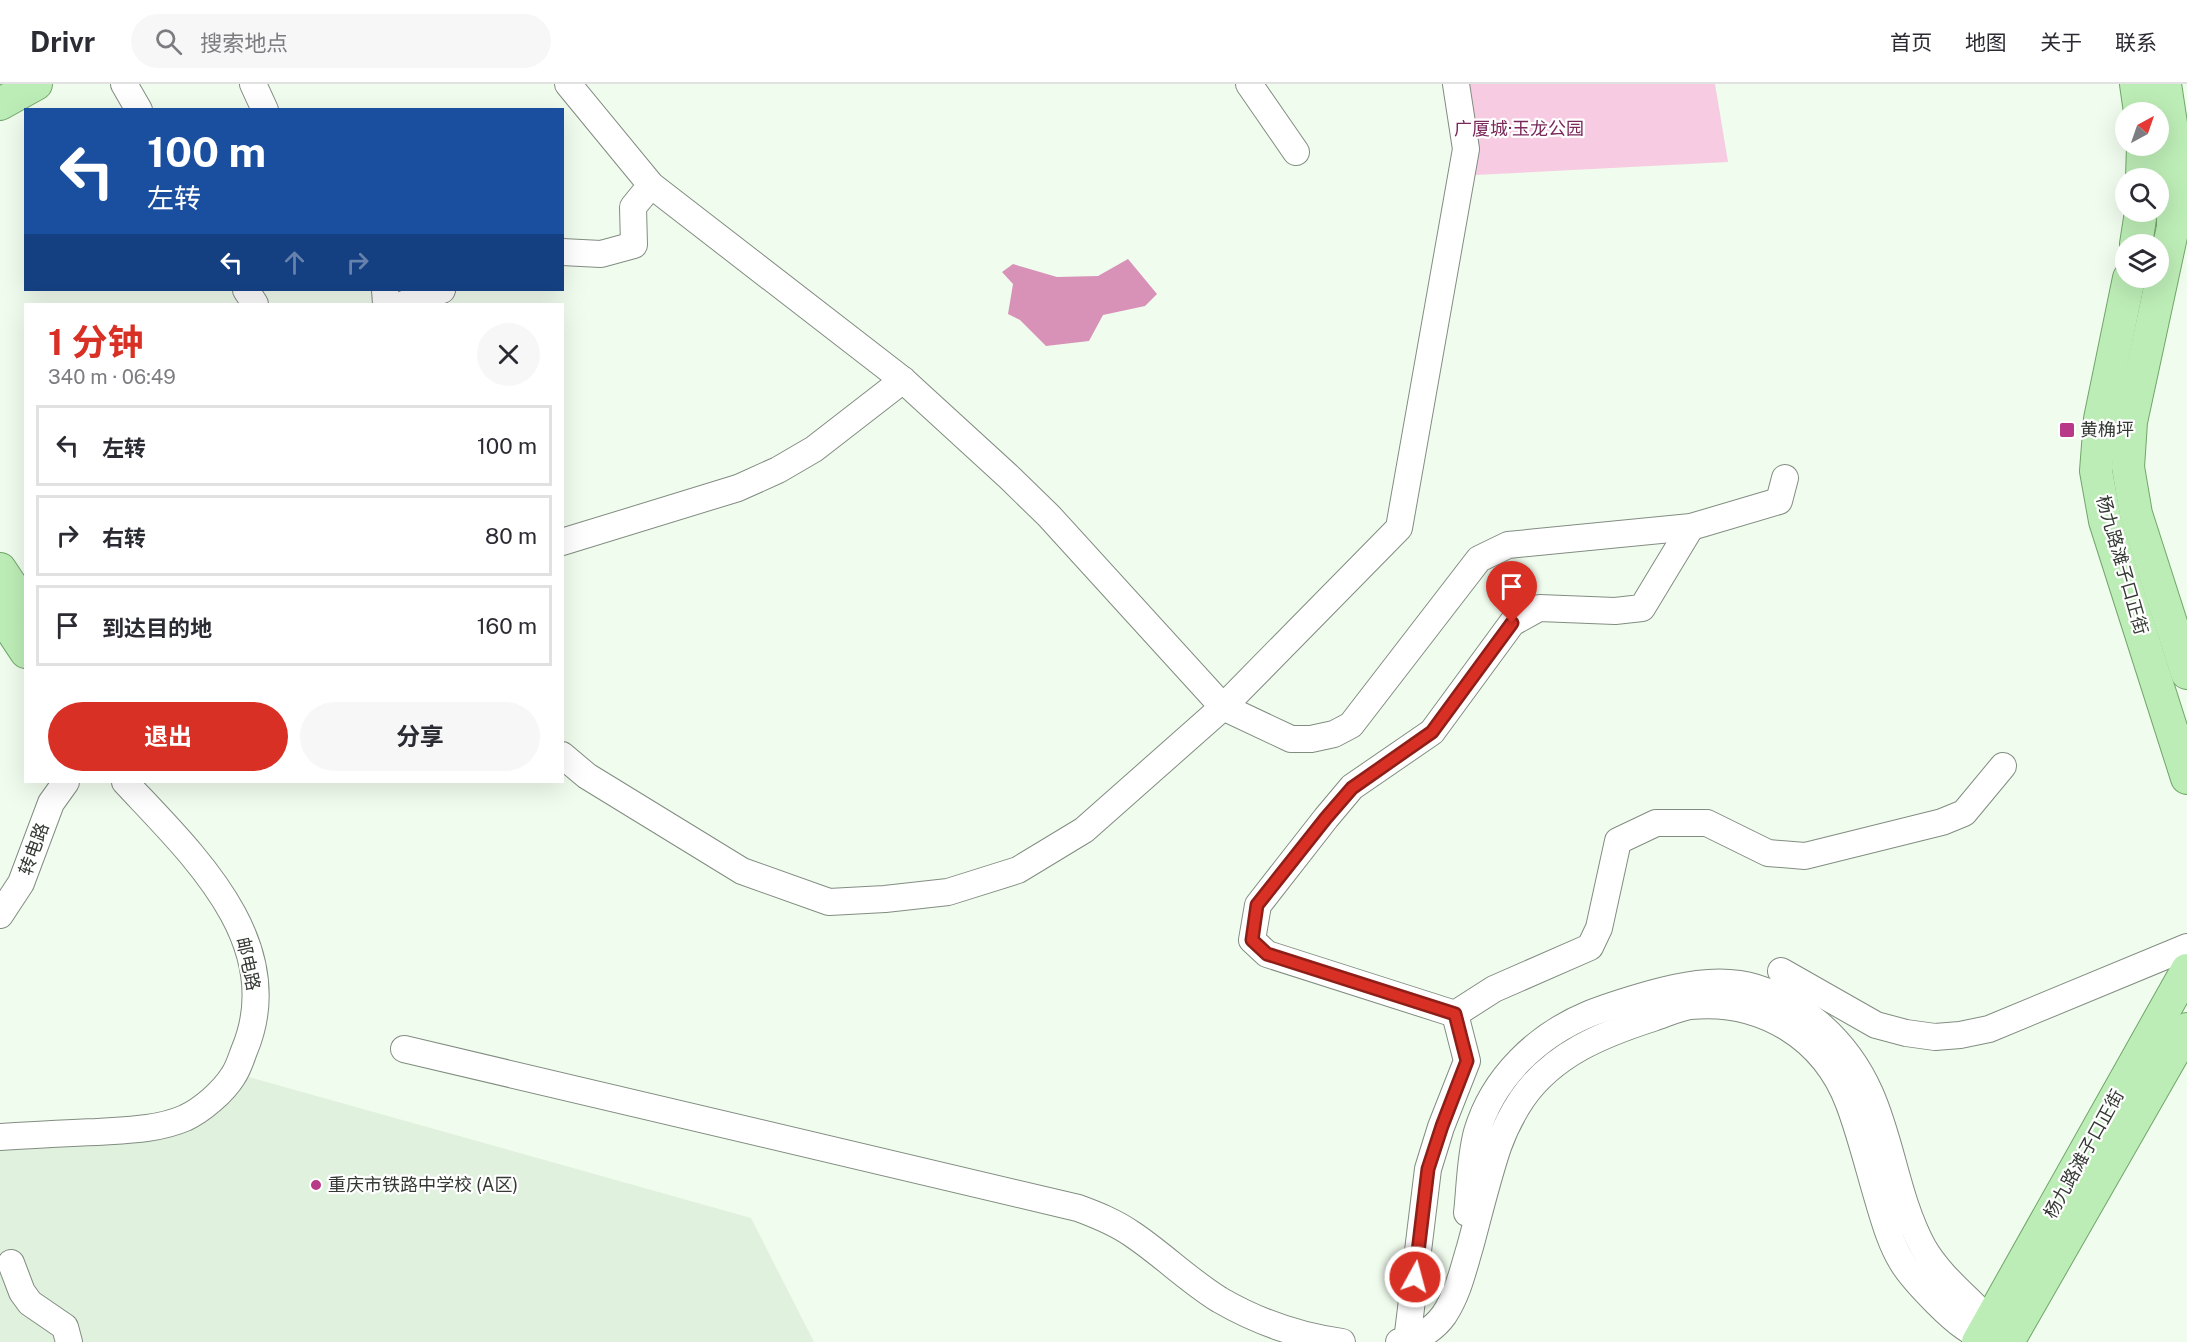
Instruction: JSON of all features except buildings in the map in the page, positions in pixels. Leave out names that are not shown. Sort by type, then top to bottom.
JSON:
[{"type":"main road","points":[[0,104],[36,84]]},
{"type":"main road","points":[[2136,84],[2139,102]]},
{"type":"main road","name":"杨九路滩子口正街","points":[[2165,84],[2173,137],[2172,227],[2131,423],[2128,467],[2136,514],[2187,673]]},
{"type":"main road","name":"杨九路滩子口正街","points":[[2127,288],[2100,419],[2096,471],[2105,521],[2187,778]]},
{"type":"main road","points":[[0,569],[24,605]]},
{"type":"main road","points":[[0,613],[24,649]]},
{"type":"main road","name":"杨九路滩子口正街","points":[[1994,1338],[2187,970]]},
{"type":"main road","name":"杨九路滩子口正街","points":[[1994,1338],[2187,1029]]},
{"type":"street","points":[[124,84],[138,108]]},
{"type":"street","points":[[253,84],[264,108]]},
{"type":"street","points":[[568,84],[651,185],[903,380],[1049,516],[1223,707],[1291,739],[1311,739],[1334,734],[1351,725],[1479,559],[1508,545],[1691,527],[1779,501],[1785,478]]},
{"type":"street","points":[[1249,84],[1296,152]]},
{"type":"street","points":[[564,757],[587,776],[742,871],[829,902],[948,892],[1018,870],[1084,830],[1223,707],[1399,528],[1466,149],[1456,84]]},
{"type":"street","points":[[564,252],[601,254],[634,245],[633,207],[651,185]]},
{"type":"street","points":[[407,303],[439,291]]},
{"type":"street","points":[[564,541],[738,488],[778,470],[814,449],[903,380]]},
{"type":"street","points":[[1455,1014],[1267,954],[1252,940],[1257,905],[1352,788],[1432,732],[1512,623],[1539,608],[1615,612],[1642,608],[1691,527]]},
{"type":"street","points":[[1455,1014],[1494,989],[1590,947],[1599,928],[1618,841],[1656,823],[1707,823],[1768,853],[1805,856],[1942,822],[1965,813],[2002,766]]},
{"type":"street","name":"转电路","points":[[0,915],[21,883],[51,804],[65,783]]},
{"type":"street","name":"邮电路","points":[[0,1137],[153,1128],[186,1117],[213,1098],[234,1076],[249,1040],[256,1006],[255,978],[246,940],[227,902],[203,866],[126,783]]},
{"type":"street","points":[[1781,971],[1876,1025],[1906,1033],[1935,1037],[1989,1029],[2187,947]]},
{"type":"street","points":[[1399,1342],[1407,1341],[1427,1331],[1442,1317],[1454,1298],[1462,1276],[1473,1155],[1478,1131],[1487,1106],[1503,1079],[1524,1055],[1550,1035],[1580,1018],[1609,1006],[1686,984],[1720,982],[1751,985],[1779,996],[1803,1010],[1845,1051],[1871,1094],[1913,1225],[1924,1249],[1994,1338]]},
{"type":"street","points":[[1407,1341],[1428,1169],[1467,1061],[1455,1014]]},
{"type":"street","points":[[404,1049],[1078,1208],[1106,1218],[1132,1234],[1220,1300],[1271,1325],[1314,1338],[1342,1342]]},
{"type":"street","points":[[11,1263],[22,1292],[30,1303],[65,1327],[69,1342]]},
{"type":"shaded area","points":[[1128,259],[1157,294],[1145,306],[1103,315],[1089,341],[1046,346],[1020,320],[1008,314],[1013,284],[1002,272],[1013,264],[1057,277],[1098,276]]},
{"type":"shaded area","name":"重庆市铁路中学校 (A区)","points":[[249,1077],[751,1218],[814,1342],[0,1342],[0,1151],[158,1140],[193,1128],[222,1106]]},
{"type":"green space","name":"广厦城·玉龙公园","points":[[1468,84],[1715,84],[1728,162],[1475,175],[1478,153]]},
{"type":"place","name":"黄桷坪","points":[[2067,430]]},
{"type":"place","name":"重庆市铁路中学校 (A区)","points":[[316,1185]]},
{"type":"route","points":[[1415,1277],[1428,1169],[1467,1061],[1455,1014],[1267,954],[1252,940],[1257,905],[1352,788],[1432,732],[1512,623]]}]
